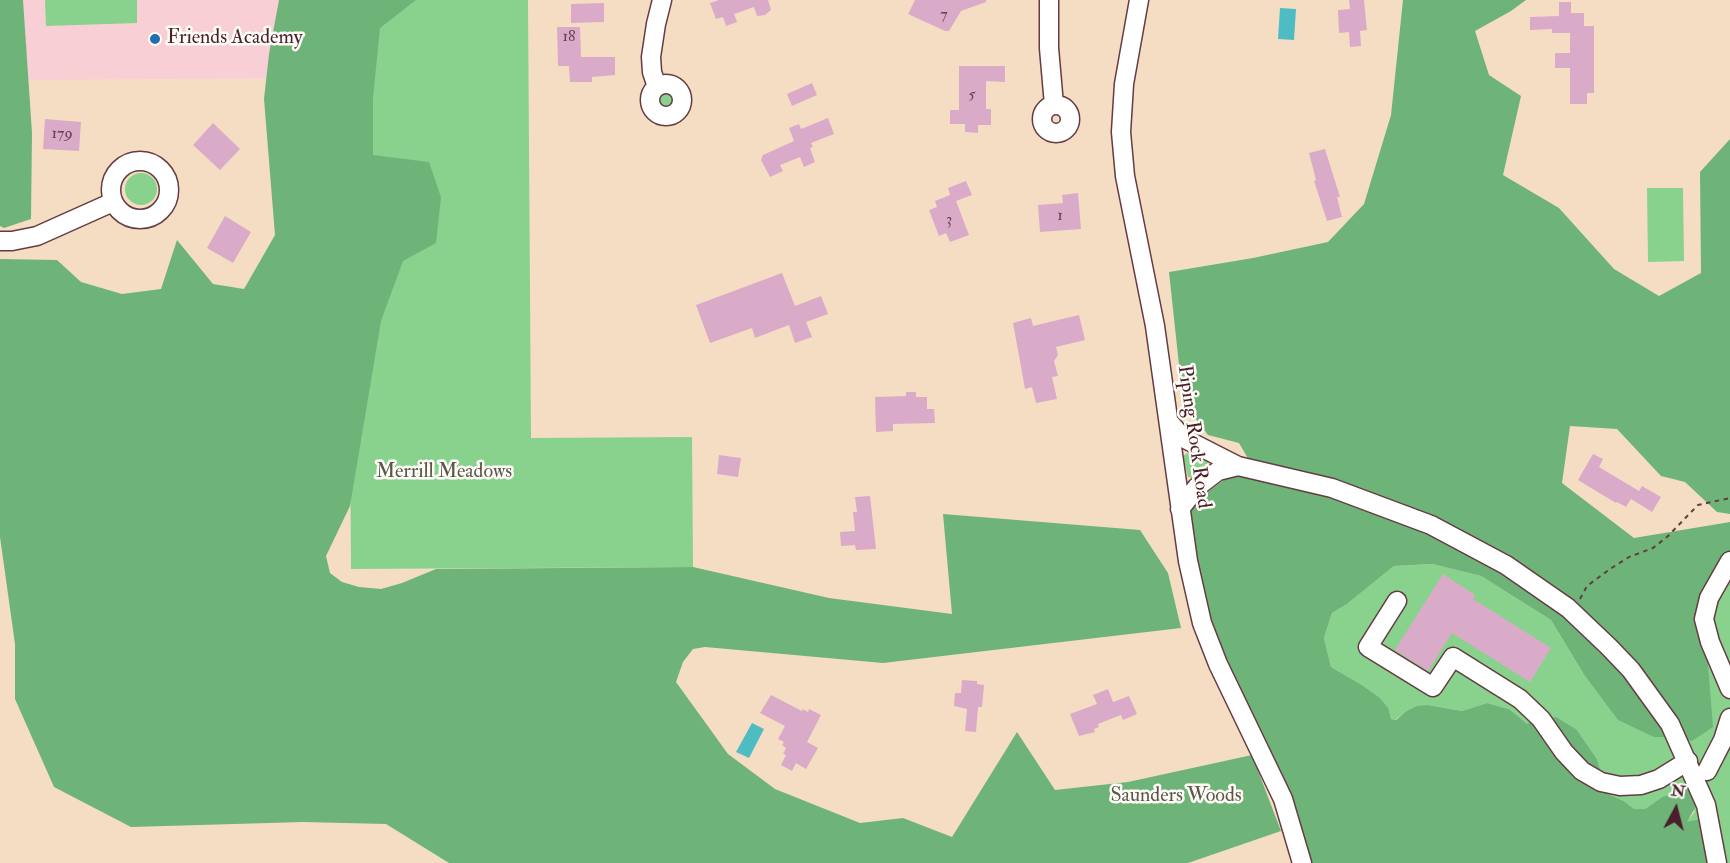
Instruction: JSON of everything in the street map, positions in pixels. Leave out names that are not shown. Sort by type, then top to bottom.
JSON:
[{"type":"street","points":[[657,87],[652,72],[651,57],[662,0]]},
{"type":"street","points":[[1049,0],[1049,48],[1054,105]]},
{"type":"street","name":"Piping Rock Road","points":[[1139,0],[1124,84],[1120,132],[1125,176],[1155,326],[1188,561],[1202,623],[1218,664],[1284,799],[1302,863]]},
{"type":"street","points":[[0,241],[37,236],[112,202]]},
{"type":"street","points":[[1168,420],[1183,438],[1238,466],[1332,488],[1431,525],[1506,565],[1568,609],[1616,654],[1670,724],[1706,805],[1717,863]]},
{"type":"street","points":[[1180,508],[1197,487],[1211,476],[1227,468],[1238,466]]},
{"type":"street","points":[[1730,561],[1709,598],[1704,619],[1710,642],[1730,689]]},
{"type":"street","points":[[1397,601],[1368,647],[1433,687],[1453,657],[1520,699],[1541,719],[1564,752],[1582,771],[1601,782],[1620,786],[1641,785],[1659,779],[1688,761]]},
{"type":"street","points":[[1707,771],[1723,740],[1730,718]]},
{"type":"path","points":[[1577,604],[1587,586],[1629,557],[1653,548],[1698,505],[1730,498]]},
{"type":"shaded area","name":"Friends Academy","points":[[0,0],[311,0],[307,78],[0,80]]},
{"type":"green space","points":[[0,0],[23,0],[32,133],[31,219],[4,228],[0,226]]},
{"type":"green space","points":[[45,0],[137,0],[137,23],[46,26]]},
{"type":"green space","name":"Saunders Woods","points":[[279,0],[416,0],[380,28],[373,98],[373,155],[429,162],[441,197],[436,243],[403,261],[381,321],[350,506],[326,556],[330,573],[342,582],[359,587],[381,589],[436,569],[693,567],[829,598],[952,614],[943,514],[1140,530],[1168,573],[1181,628],[883,663],[705,647],[693,649],[683,662],[676,682],[728,754],[775,789],[860,823],[903,818],[952,837],[1017,732],[1055,790],[1128,782],[1252,755],[1281,831],[1188,863],[449,863],[386,824],[303,822],[131,827],[54,787],[15,699],[15,644],[0,537],[0,259],[57,260],[81,282],[122,294],[161,289],[177,240],[213,284],[244,289],[275,235],[264,99]]},
{"type":"green space","name":"Merrill Meadows","points":[[347,0],[528,0],[531,438],[692,437],[693,567],[351,569]]},
{"type":"green space","points":[[1403,0],[1526,0],[1475,31],[1489,75],[1521,96],[1503,175],[1559,208],[1614,269],[1659,296],[1701,273],[1700,172],[1730,139],[1730,514],[1717,512],[1685,482],[1661,476],[1617,429],[1570,426],[1562,483],[1634,538],[1730,522],[1730,572],[1705,628],[1713,727],[1692,741],[1654,737],[1618,720],[1583,673],[1551,620],[1481,576],[1432,564],[1394,566],[1347,604],[1332,613],[1324,638],[1331,667],[1379,697],[1388,708],[1391,719],[1396,720],[1417,706],[1428,705],[1462,711],[1487,703],[1509,709],[1527,724],[1534,720],[1556,717],[1577,730],[1597,759],[1608,794],[1624,801],[1634,809],[1645,809],[1662,797],[1690,789],[1699,801],[1687,822],[1704,818],[1718,863],[1302,863],[1207,625],[1184,509],[1224,480],[1253,467],[1239,443],[1208,435],[1183,402],[1169,272],[1253,258],[1328,242],[1364,204],[1391,115]]},
{"type":"green space","points":[[666,89],[674,92],[677,100],[674,108],[666,111],[658,108],[655,100],[658,92]]},
{"type":"green space","points":[[141,173],[152,178],[157,189],[152,200],[141,205],[130,200],[125,189],[130,178]]},
{"type":"green space","points":[[1647,188],[1683,188],[1684,261],[1648,262]]},
{"type":"green space","points":[[1189,452],[1207,459],[1208,462],[1205,468],[1193,478],[1188,477],[1183,456]]},
{"type":"green space","points":[[1432,564],[1481,576],[1551,620],[1583,673],[1705,628],[1730,572],[1730,863],[1718,863],[1685,824],[1695,811],[1662,797],[1645,809],[1634,809],[1624,801],[1608,794],[1597,759],[1577,730],[1527,725],[1509,709],[1487,703],[1462,711],[1428,705],[1405,712],[1395,720],[1391,719],[1379,697],[1331,667],[1324,638],[1332,613],[1347,604],[1394,566]]},
{"type":"water","points":[[1280,8],[1296,9],[1294,40],[1278,39]]},
{"type":"water","points":[[752,723],[764,729],[749,758],[736,752]]},
{"type":"building","points":[[719,0],[768,0],[771,10],[765,15],[757,16],[754,7],[734,14],[737,22],[726,26],[723,17],[716,19],[710,3]]},
{"type":"building","points":[[915,0],[986,0],[986,2],[961,11],[949,31],[945,31],[908,14]]},
{"type":"building","points":[[1349,0],[1364,0],[1367,30],[1360,31],[1361,46],[1350,47],[1349,32],[1339,33],[1338,10],[1350,9]]},
{"type":"building","points":[[1559,2],[1571,2],[1571,13],[1584,13],[1584,26],[1594,26],[1594,93],[1587,93],[1587,104],[1570,104],[1570,68],[1555,68],[1555,53],[1570,53],[1570,33],[1552,33],[1552,29],[1530,30],[1530,17],[1559,16]]},
{"type":"building","points":[[604,3],[604,22],[571,23],[571,4]]},
{"type":"building","points":[[557,27],[580,27],[581,57],[615,57],[615,75],[592,77],[592,82],[570,82],[569,66],[558,66]]},
{"type":"building","points":[[959,66],[1005,66],[1005,82],[986,81],[986,109],[991,109],[991,125],[978,125],[978,133],[965,132],[965,124],[950,124],[950,110],[959,110]]},
{"type":"building","points":[[812,83],[817,95],[792,106],[787,94]]},
{"type":"building","points":[[828,118],[834,134],[811,143],[813,147],[810,148],[815,162],[804,167],[800,157],[780,165],[783,171],[770,177],[761,160],[763,155],[794,141],[789,128],[799,124],[801,129]]},
{"type":"building","points":[[45,119],[81,122],[79,151],[43,149]]},
{"type":"building","points":[[213,123],[240,149],[220,170],[193,145]]},
{"type":"building","points":[[1325,149],[1340,197],[1337,197],[1342,217],[1327,221],[1314,181],[1316,180],[1309,153]]},
{"type":"building","points":[[966,181],[972,195],[956,201],[969,235],[950,242],[946,233],[939,236],[929,210],[937,207],[935,201],[950,195],[948,188]]},
{"type":"building","points":[[1078,193],[1081,229],[1040,232],[1038,205],[1063,203],[1062,195]]},
{"type":"building","points":[[225,216],[251,232],[233,263],[207,248]]},
{"type":"building","points":[[782,273],[795,306],[821,296],[828,314],[806,322],[812,337],[795,343],[789,325],[755,338],[752,328],[710,343],[696,305]]},
{"type":"building","points":[[1079,315],[1085,340],[1056,347],[1058,355],[1054,361],[1058,376],[1052,377],[1057,399],[1036,403],[1032,387],[1025,389],[1013,323],[1031,318],[1033,326]]},
{"type":"building","points":[[906,392],[916,392],[916,397],[927,397],[927,409],[934,409],[935,423],[893,424],[893,431],[876,432],[875,397],[906,396]]},
{"type":"building","points":[[1593,454],[1603,459],[1599,467],[1639,491],[1642,486],[1661,497],[1652,512],[1631,499],[1626,507],[1616,503],[1578,480]]},
{"type":"building","points":[[719,455],[741,458],[738,477],[717,474]]},
{"type":"building","points":[[870,496],[876,549],[856,550],[855,545],[841,546],[840,532],[855,531],[853,512],[857,512],[855,497]]},
{"type":"building","points":[[1443,574],[1475,595],[1473,599],[1551,648],[1530,682],[1452,633],[1428,671],[1395,650]]},
{"type":"building","points":[[962,680],[977,681],[977,684],[984,685],[982,707],[978,707],[976,732],[965,731],[967,709],[954,706],[955,693],[961,693]]},
{"type":"building","points":[[1108,689],[1113,702],[1129,696],[1137,714],[1123,720],[1121,715],[1098,724],[1099,727],[1094,729],[1095,732],[1079,736],[1070,714],[1097,704],[1093,695]]},
{"type":"building","points":[[771,695],[802,711],[803,709],[808,712],[809,709],[821,715],[807,742],[818,748],[806,769],[796,763],[792,771],[781,765],[786,755],[783,754],[786,748],[782,745],[784,742],[778,739],[785,726],[760,713]]},
{"type":"place","name":"Friends Academy","points":[[155,39]]}]
